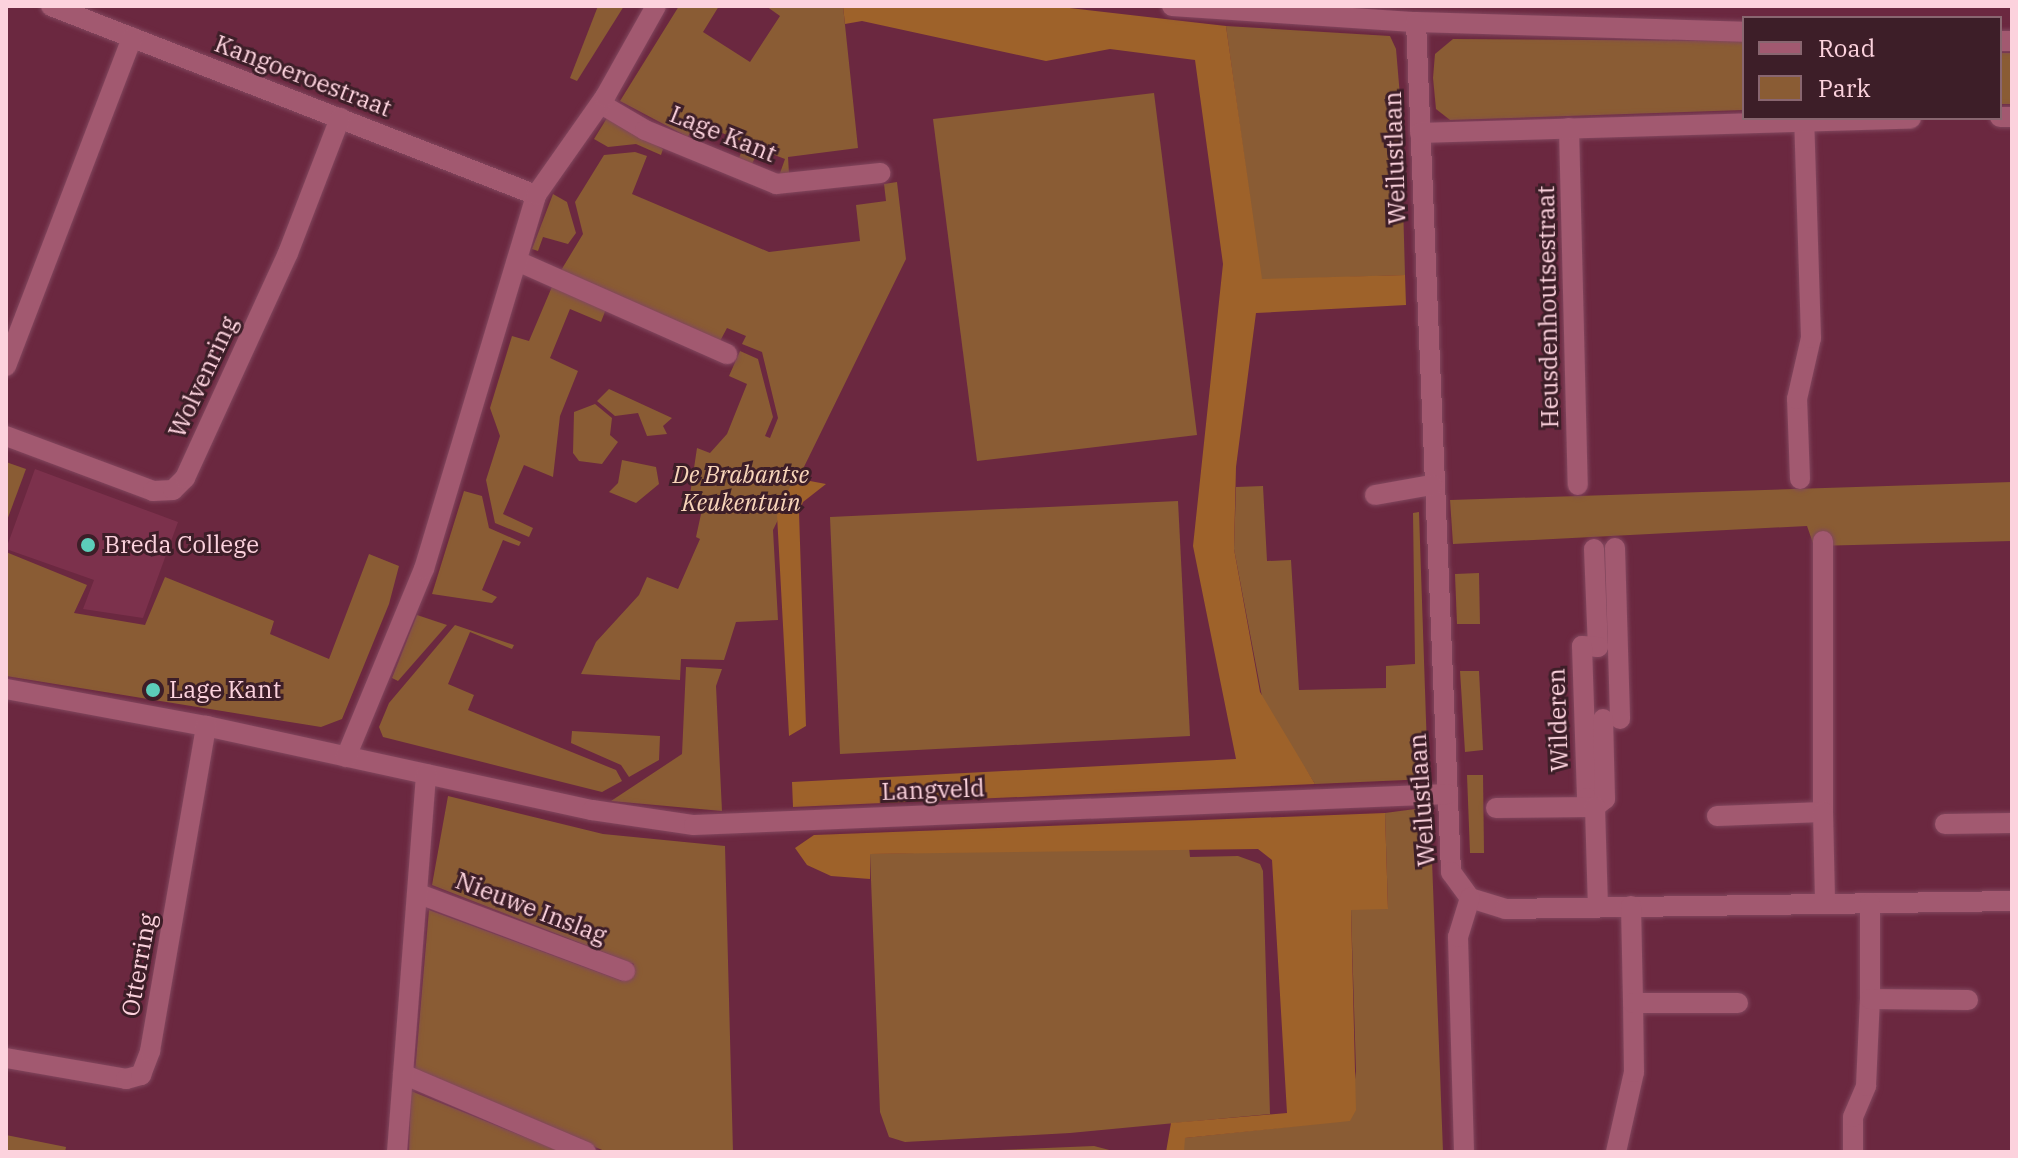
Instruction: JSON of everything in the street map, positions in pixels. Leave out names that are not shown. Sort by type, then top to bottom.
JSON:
[{"type":"street","name":"Kangoeroestraat","points":[[51,6],[536,195]]},
{"type":"street","points":[[346,757],[424,569],[536,195],[601,104],[656,6]]},
{"type":"street","points":[[1172,6],[1416,22],[1742,32]]},
{"type":"street","name":"Weilustlaan","points":[[1416,22],[1432,485],[1451,872],[1470,898]]},
{"type":"street","points":[[6,366],[132,37]]},
{"type":"street","name":"Lage Kant","points":[[601,104],[645,130],[776,184],[880,173]]},
{"type":"street","name":"Wolvenring","points":[[6,436],[153,491],[173,490],[185,478],[288,253],[340,118]]},
{"type":"street","points":[[1420,133],[1840,120]]},
{"type":"street","points":[[1800,479],[1797,399],[1811,338],[1804,121]]},
{"type":"street","name":"Heusdenhoutsestraat","points":[[1569,128],[1578,485]]},
{"type":"street","points":[[517,261],[727,354]]},
{"type":"street","points":[[1375,495],[1432,485]]},
{"type":"street","points":[[1823,541],[1825,903]]},
{"type":"street","points":[[1595,807],[1605,799],[1611,719],[1608,647],[1615,548]]},
{"type":"street","name":"Wilderen","points":[[1594,549],[1608,647],[1582,646],[1587,798],[1595,807],[1598,907]]},
{"type":"street","points":[[6,689],[206,726],[426,774]]},
{"type":"street","name":"Otterring","points":[[6,1058],[126,1079],[141,1075],[150,1051],[206,726]]},
{"type":"street","name":"Langveld","points":[[426,774],[592,810],[694,825],[1447,794]]},
{"type":"street","name":"Nieuwe Inslag","points":[[397,1152],[426,774]]},
{"type":"street","name":"Wilderen","points":[[1496,808],[1595,807]]},
{"type":"street","points":[[1717,816],[1823,812]]},
{"type":"street","points":[[1945,824],[2012,823]]},
{"type":"street","name":"Nieuwe Inslag","points":[[419,894],[625,971]]},
{"type":"street","points":[[1464,1152],[1458,937],[1470,898],[1505,909],[2012,901]]},
{"type":"street","points":[[1853,1152],[1853,1117],[1866,1086],[1870,903]]},
{"type":"street","points":[[1616,1152],[1634,1072],[1631,906]]},
{"type":"street","points":[[1870,999],[1968,1000]]},
{"type":"street","points":[[1633,1003],[1738,1003]]},
{"type":"street","points":[[403,1074],[586,1152]]},
{"type":"shaded area","points":[[843,6],[1052,6],[1226,26],[1262,279],[1405,275],[1406,305],[1256,313],[1236,467],[1234,549],[1260,692],[1315,784],[793,807],[792,782],[1236,759],[1193,546],[1223,264],[1195,60],[1110,49],[1046,61],[862,21],[845,24]]},
{"type":"shaded area","name":"Breda College","points":[[35,469],[178,522],[143,618],[83,609],[94,580],[6,549]]},
{"type":"shaded area","points":[[794,478],[826,484],[803,502],[799,512],[806,726],[789,736],[777,515]]},
{"type":"shaded area","points":[[1385,813],[1388,909],[1351,910],[1356,1110],[1350,1121],[1185,1138],[1184,1152],[1166,1152],[1171,1123],[1287,1113],[1272,860],[1258,849],[870,854],[870,879],[831,876],[807,865],[795,848],[814,835]]},
{"type":"green space","points":[[598,6],[624,6],[577,81],[570,78]]},
{"type":"green space","points":[[679,6],[719,6],[703,32],[750,62],[780,16],[766,6],[843,6],[858,148],[788,157],[789,174],[779,176],[785,159],[759,149],[752,164],[739,158],[745,143],[695,121],[688,137],[620,101]]},
{"type":"green space","points":[[1226,26],[1390,36],[1396,49],[1400,96],[1405,275],[1261,280]]},
{"type":"green space","points":[[1453,39],[1742,41],[1742,110],[1450,120],[1436,109],[1433,78],[1435,54]]},
{"type":"green space","points":[[2002,53],[2012,53],[2012,104],[2002,104]]},
{"type":"green space","points":[[1154,93],[1197,435],[977,461],[933,119]]},
{"type":"green space","points":[[607,118],[663,149],[661,155],[636,144],[608,147],[594,139]]},
{"type":"green space","name":"De Brabantse Keukentuin","points":[[635,152],[647,156],[632,194],[769,252],[860,241],[856,205],[886,201],[884,184],[897,182],[906,259],[773,530],[778,620],[736,622],[724,660],[681,659],[680,680],[581,674],[596,642],[639,595],[647,577],[678,589],[700,539],[696,537],[701,514],[688,508],[697,448],[710,453],[727,434],[747,384],[729,376],[740,351],[758,359],[773,417],[765,436],[770,438],[778,418],[762,352],[742,344],[746,336],[727,328],[719,343],[560,272],[583,234],[575,202],[604,155]]},
{"type":"green space","points":[[553,194],[567,202],[576,233],[568,244],[543,237],[538,251],[532,249]]},
{"type":"green space","points":[[554,282],[606,309],[601,322],[570,309],[550,358],[578,371],[560,416],[553,477],[524,465],[503,514],[533,528],[529,537],[495,523],[486,480],[500,436],[490,408],[512,336],[529,341]]},
{"type":"green space","points":[[609,389],[672,418],[663,426],[667,434],[647,436],[638,413],[615,416],[597,401]]},
{"type":"green space","points":[[595,404],[612,418],[610,435],[618,442],[602,464],[579,461],[573,453],[574,412]]},
{"type":"green space","points":[[622,460],[656,467],[659,484],[636,503],[609,492],[618,483]]},
{"type":"green space","points":[[6,462],[26,469],[6,523]]},
{"type":"green space","points":[[2012,482],[2012,541],[1814,546],[1807,526],[1453,544],[1450,500]]},
{"type":"green space","points":[[1263,486],[1267,561],[1291,560],[1299,690],[1386,688],[1386,666],[1415,664],[1413,513],[1419,512],[1428,779],[1315,784],[1263,702],[1234,549],[1236,487]]},
{"type":"green space","points":[[464,491],[482,496],[489,528],[521,542],[519,546],[503,540],[482,590],[497,597],[492,603],[432,594]]},
{"type":"green space","points":[[1178,501],[1190,736],[840,754],[830,517]]},
{"type":"green space","points":[[6,552],[87,585],[74,613],[145,625],[165,577],[274,621],[270,634],[329,659],[369,554],[399,566],[389,604],[342,719],[321,727],[6,676]]},
{"type":"green space","points":[[1479,573],[1480,624],[1457,624],[1455,574]]},
{"type":"green space","points":[[417,615],[447,625],[398,681],[392,678]]},
{"type":"green space","points":[[455,625],[514,645],[512,649],[470,632],[448,684],[474,695],[468,710],[616,770],[622,781],[602,792],[383,737],[379,727],[389,703]]},
{"type":"green space","points":[[686,667],[722,669],[716,686],[722,811],[611,801],[682,754]]},
{"type":"green space","points":[[1460,671],[1479,671],[1483,750],[1465,752]]},
{"type":"green space","points":[[572,731],[660,736],[659,760],[629,777],[621,765],[571,743]]},
{"type":"green space","points":[[1467,775],[1483,775],[1484,853],[1470,853]]},
{"type":"green space","points":[[448,796],[603,834],[725,846],[733,1152],[607,1152],[415,1072],[429,910],[622,981],[634,964],[432,885]]},
{"type":"green space","points":[[1430,807],[1443,1152],[1184,1152],[1184,1138],[1350,1120],[1356,1071],[1351,909],[1388,909],[1385,813]]},
{"type":"green space","points":[[1189,847],[1190,857],[1238,856],[1260,864],[1263,871],[1270,1114],[1070,1133],[905,1142],[889,1137],[880,1112],[870,854]]},
{"type":"green space","points":[[411,1091],[562,1152],[409,1152]]},
{"type":"green space","points":[[6,1135],[66,1147],[65,1152],[6,1152]]},
{"type":"green space","points":[[1094,1146],[1117,1152],[950,1152]]},
{"type":"place","name":"Breda College","points":[[88,545]]},
{"type":"place","name":"Lage Kant","points":[[153,690]]}]
